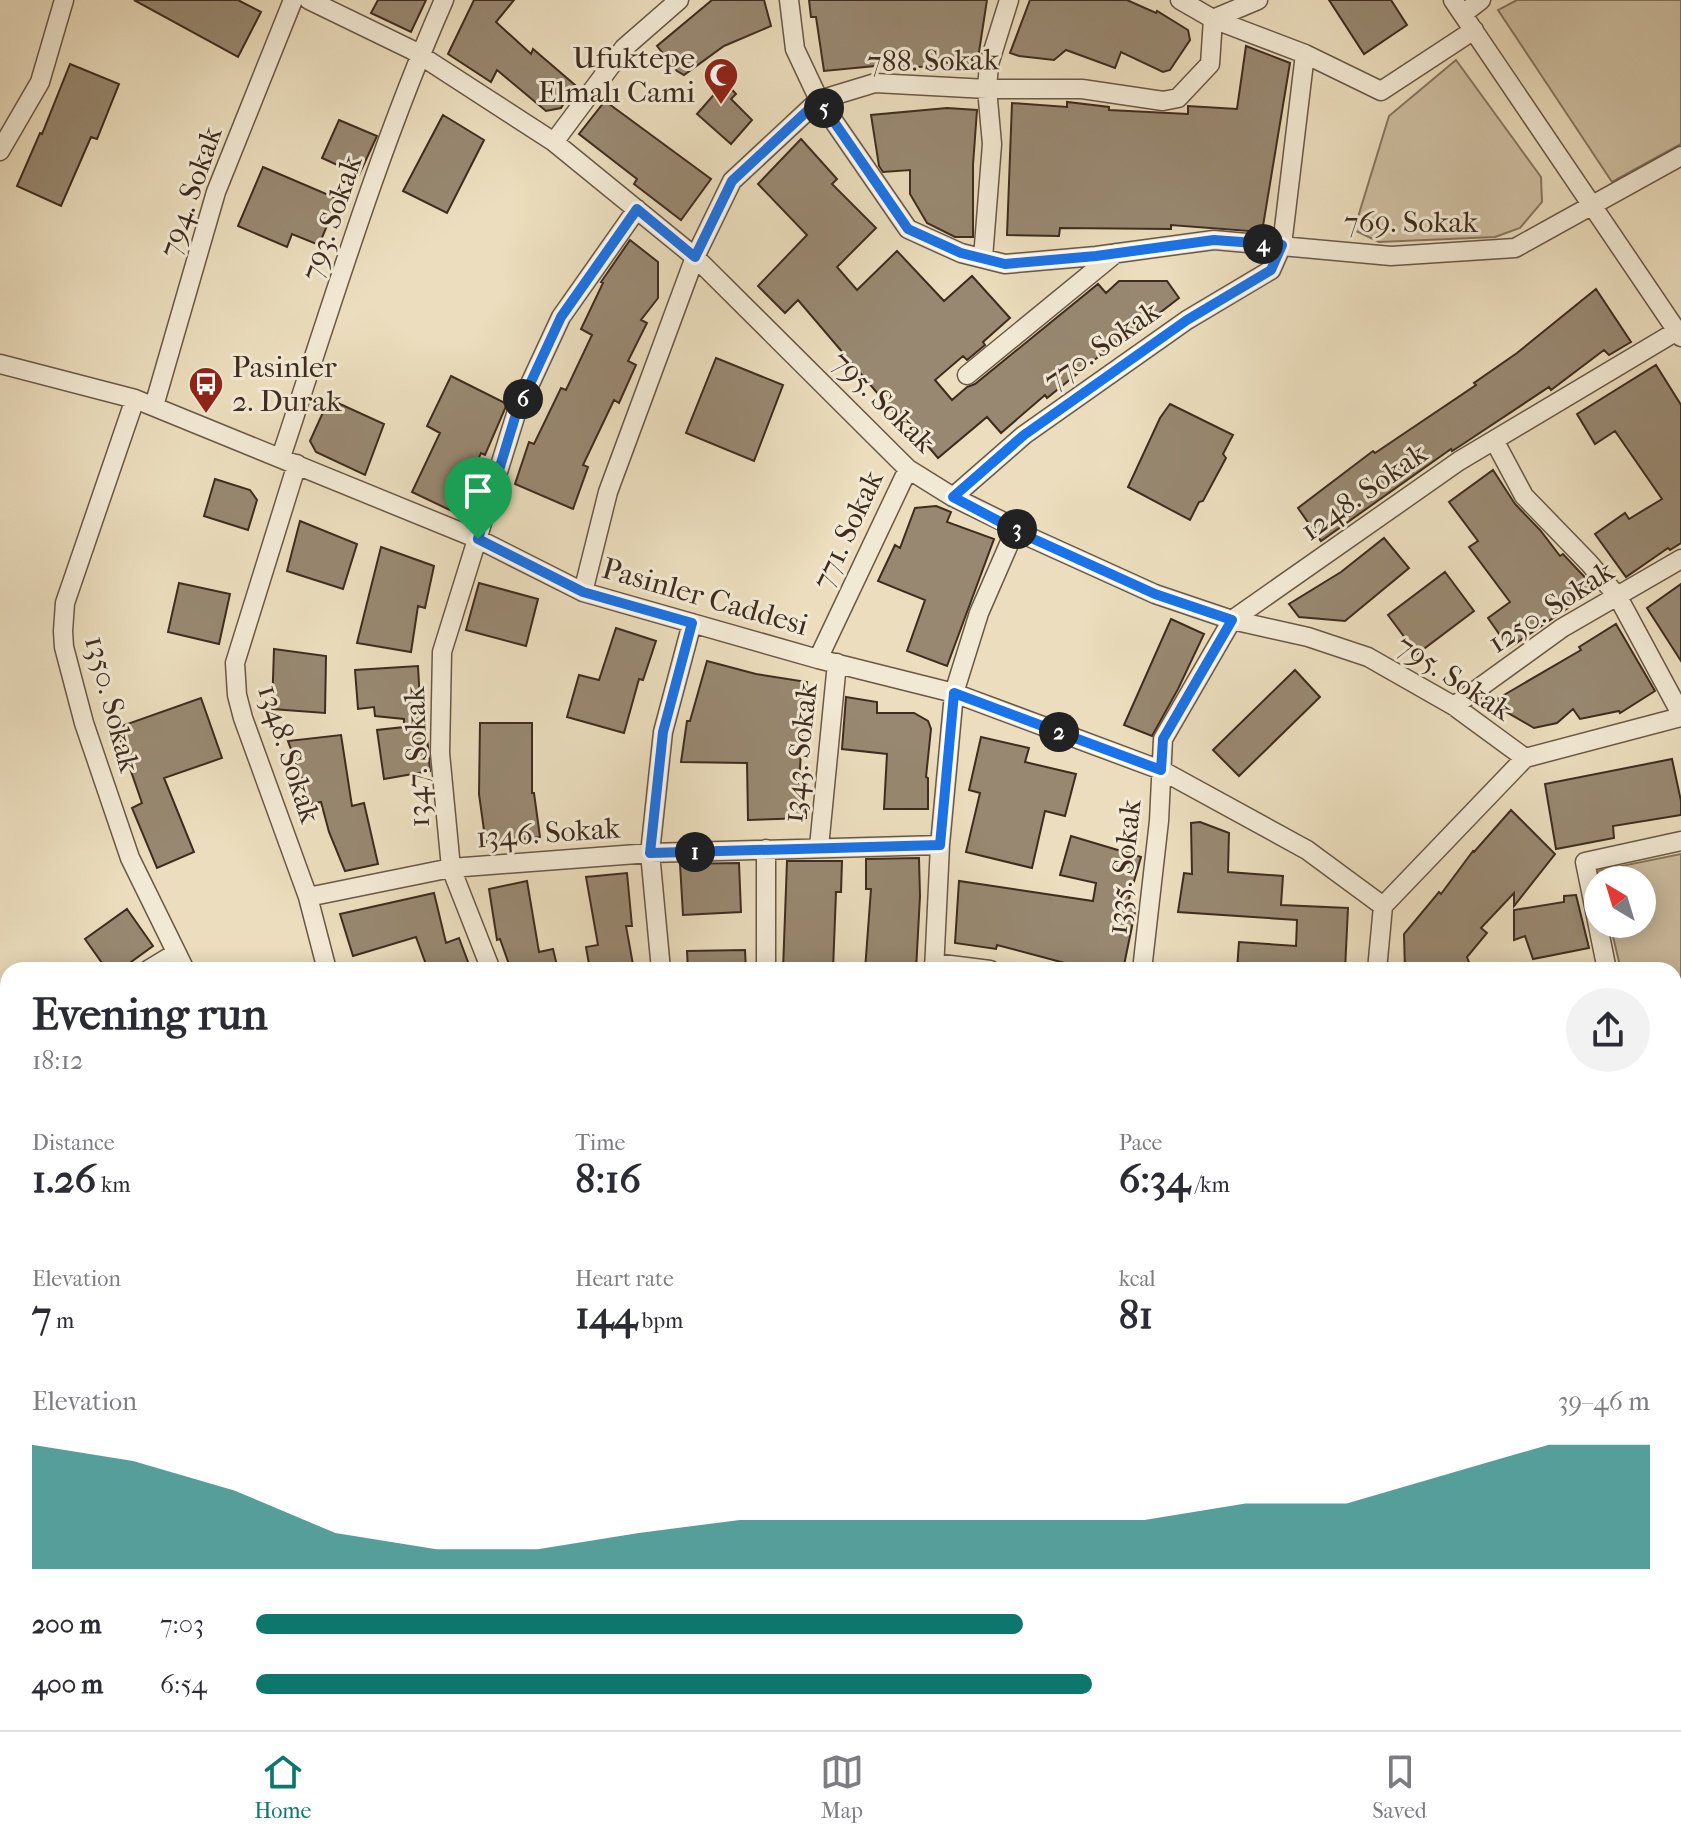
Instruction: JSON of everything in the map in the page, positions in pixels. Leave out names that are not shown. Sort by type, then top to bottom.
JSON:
[{"type":"street","points":[[0,151],[40,82],[64,0]]},
{"type":"street","name":"794. Sokak","points":[[154,406],[216,192],[293,0]]},
{"type":"street","name":"795. Sokak","points":[[309,0],[420,55],[554,142],[695,257],[908,469],[1027,536],[1155,594],[1232,620],[1308,637],[1368,657],[1454,706],[1525,758]]},
{"type":"street","name":"793. Sokak","points":[[289,460],[356,229],[420,55],[444,0]]},
{"type":"street","points":[[554,142],[624,48],[679,0]]},
{"type":"street","name":"769. Sokak","points":[[789,0],[795,49],[819,100],[908,229],[961,253],[1005,264],[1214,240],[1391,256],[1515,248],[1681,156]]},
{"type":"street","points":[[983,258],[992,144],[987,89],[989,64],[1009,0]]},
{"type":"street","points":[[1180,0],[1213,19],[1305,54],[1381,91],[1481,0]]},
{"type":"street","points":[[1213,19],[1258,0]]},
{"type":"street","points":[[1463,15],[1679,334]]},
{"type":"street","name":"788. Sokak","points":[[583,592],[608,492],[695,257],[732,181],[819,100],[875,83],[987,89],[1082,89],[1163,101],[1178,98],[1210,64],[1213,19]]},
{"type":"street","points":[[1282,245],[1305,54]]},
{"type":"street","name":"1347. Sokak","points":[[488,962],[451,868],[440,753],[442,652],[516,414],[561,317],[637,209]]},
{"type":"street","name":"770. Sokak","points":[[953,497],[1024,435],[1187,320],[1271,270],[1282,245]]},
{"type":"street","points":[[967,375],[1116,253]]},
{"type":"street","name":"1248. Sokak","points":[[1161,770],[1163,739],[1232,620],[1446,469],[1679,334]]},
{"type":"street","name":"Pasinler Caddesi","points":[[0,364],[154,406],[478,539],[583,592],[954,693],[1161,770],[1307,850],[1383,906]]},
{"type":"street","name":"1350. Sokak","points":[[135,399],[65,603],[63,631],[84,723],[130,858],[181,962]]},
{"type":"street","points":[[1378,962],[1383,906],[1525,758],[1681,716],[1618,597],[1524,496],[1494,440]]},
{"type":"street","name":"1348. Sokak","points":[[289,460],[240,643],[235,676],[243,718],[308,897],[325,962]]},
{"type":"street","name":"771. Sokak","points":[[828,661],[908,469]]},
{"type":"street","points":[[934,962],[940,845],[954,693],[979,613],[1016,528]]},
{"type":"street","name":"1250. Sokak","points":[[1454,706],[1562,628],[1681,559]]},
{"type":"street","points":[[660,962],[650,853],[663,732],[692,623]]},
{"type":"street","name":"1343. Sokak","points":[[819,847],[828,661]]},
{"type":"street","name":"1335. Sokak","points":[[1143,962],[1159,821],[1161,770]]},
{"type":"street","points":[[1605,962],[1585,862],[1681,841]]},
{"type":"street","name":"1346. Sokak","points":[[308,897],[451,868],[650,853],[940,845]]},
{"type":"street","points":[[766,849],[766,962]]},
{"type":"shaded area","points":[[1517,0],[1681,0],[1681,144],[1612,182],[1498,10]]},
{"type":"shaded area","points":[[1456,60],[1541,177],[1542,202],[1520,228],[1495,237],[1379,242],[1354,230],[1389,116]]},
{"type":"shaded area","points":[[1681,854],[1681,962],[1619,962],[1613,938],[1656,938],[1656,866],[1622,866]]},
{"type":"building","points":[[134,0],[238,0],[261,12],[238,57]]},
{"type":"building","points":[[378,0],[426,0],[411,32],[371,13]]},
{"type":"building","points":[[474,0],[514,0],[496,22],[531,54],[533,49],[575,85],[561,108],[546,111],[497,70],[491,82],[448,54]]},
{"type":"building","points":[[712,0],[764,0],[771,26],[724,46],[684,75],[657,46]]},
{"type":"building","points":[[809,0],[987,0],[977,65],[938,62],[938,66],[896,68],[897,64],[824,71],[816,17],[811,17]]},
{"type":"building","points":[[1030,0],[1127,0],[1157,11],[1188,30],[1190,40],[1170,70],[1163,72],[1121,52],[1115,68],[1066,50],[1054,60],[1019,56],[1010,53]]},
{"type":"building","points":[[1329,0],[1391,0],[1407,25],[1364,54]]},
{"type":"building","points":[[1246,46],[1290,63],[1262,232],[1171,225],[1171,229],[1060,228],[1059,236],[1007,235],[1012,103],[1067,107],[1067,102],[1109,107],[1109,110],[1188,114],[1188,106],[1237,109]]},
{"type":"building","points":[[70,64],[119,84],[97,139],[91,137],[61,206],[17,186]]},
{"type":"building","name":"Ufuktepe Elmalı Cami","points":[[725,82],[736,94],[731,99],[752,120],[731,144],[697,114]]},
{"type":"building","points":[[605,101],[711,179],[681,220],[634,184],[637,179],[579,134]]},
{"type":"building","points":[[947,108],[977,110],[973,237],[955,237],[927,223],[910,194],[910,170],[883,172],[879,166],[871,115]]},
{"type":"building","points":[[443,115],[484,140],[447,213],[403,191]]},
{"type":"building","points":[[339,120],[377,136],[359,175],[322,158]]},
{"type":"building","points":[[801,139],[837,179],[832,184],[876,228],[837,267],[857,290],[897,251],[944,301],[972,276],[1010,318],[967,360],[963,356],[935,380],[952,400],[1098,284],[1106,293],[1119,281],[1167,281],[1179,298],[1140,328],[1138,325],[1047,398],[1045,395],[1001,433],[987,417],[938,458],[899,412],[896,415],[798,300],[785,313],[758,286],[807,235],[758,184]]},
{"type":"building","points":[[263,167],[338,199],[319,245],[292,234],[287,247],[238,226]]},
{"type":"building","points":[[630,240],[658,262],[658,298],[641,320],[647,323],[628,361],[636,365],[619,403],[614,400],[583,465],[588,467],[573,509],[515,484],[529,442],[534,444],[561,388],[566,390],[592,335],[581,329],[601,282]]},
{"type":"building","points":[[1596,289],[1631,342],[1609,355],[1604,350],[1551,390],[1549,387],[1451,449],[1321,541],[1298,508],[1373,451],[1375,453],[1476,385],[1474,383],[1517,353]]},
{"type":"building","points":[[716,358],[783,385],[754,461],[686,433]]},
{"type":"building","points":[[1656,365],[1681,405],[1681,543],[1670,550],[1668,548],[1626,577],[1595,534],[1625,513],[1629,519],[1662,499],[1615,431],[1595,444],[1577,414]]},
{"type":"building","points":[[451,376],[507,404],[485,455],[481,453],[454,512],[412,492],[440,433],[427,426]]},
{"type":"building","points":[[329,399],[384,424],[365,475],[316,452],[310,441]]},
{"type":"building","points":[[1170,404],[1233,435],[1223,454],[1226,458],[1190,520],[1128,487],[1160,418]]},
{"type":"building","points":[[1493,470],[1515,504],[1560,556],[1563,554],[1596,589],[1509,648],[1488,618],[1510,602],[1469,547],[1478,541],[1449,502]]},
{"type":"building","points":[[215,479],[250,490],[257,500],[248,530],[204,516]]},
{"type":"building","points":[[936,506],[951,512],[947,522],[994,539],[947,666],[907,651],[925,600],[878,581],[895,545],[900,548],[915,508]]},
{"type":"building","points":[[300,521],[357,544],[343,589],[287,571]]},
{"type":"building","points":[[1384,538],[1409,568],[1345,621],[1299,617],[1289,604],[1341,572]]},
{"type":"building","points":[[381,547],[434,566],[425,608],[418,606],[411,652],[357,643]]},
{"type":"building","points":[[1445,572],[1474,611],[1417,654],[1388,615]]},
{"type":"building","points":[[179,583],[230,594],[219,644],[168,632]]},
{"type":"building","points":[[479,583],[538,599],[526,646],[466,630]]},
{"type":"building","points":[[1681,584],[1681,661],[1647,608]]},
{"type":"building","points":[[1171,619],[1204,634],[1152,736],[1124,725]]},
{"type":"building","points":[[1616,624],[1655,691],[1620,713],[1580,719],[1573,709],[1557,723],[1534,728],[1503,710],[1497,699],[1581,650],[1579,647]]},
{"type":"building","points":[[616,628],[656,641],[643,680],[639,679],[624,733],[567,717],[579,675],[599,680]]},
{"type":"building","points":[[274,649],[326,656],[325,713],[272,709]]},
{"type":"building","points":[[707,661],[756,674],[807,682],[799,735],[802,736],[799,783],[806,783],[806,818],[748,820],[747,763],[681,762],[687,721],[690,721]]},
{"type":"building","points":[[418,666],[421,720],[424,720],[430,771],[384,779],[377,730],[404,727],[404,719],[375,716],[374,707],[358,709],[355,670]]},
{"type":"building","points":[[1295,670],[1320,697],[1239,776],[1213,750]]},
{"type":"building","points":[[846,697],[877,702],[877,713],[914,713],[928,721],[931,729],[926,777],[928,809],[884,809],[887,754],[842,749]]},
{"type":"building","points":[[201,698],[222,758],[164,778],[194,852],[157,868],[132,808],[142,803],[116,728]]},
{"type":"building","points":[[480,723],[532,723],[532,793],[540,837],[486,845],[479,794]]},
{"type":"building","points":[[341,735],[352,806],[364,803],[378,864],[345,871],[321,802],[311,804],[288,741]]},
{"type":"building","points":[[981,737],[1029,748],[1025,762],[1076,774],[1065,816],[1045,811],[1032,868],[966,852],[980,793],[969,790]]},
{"type":"building","points":[[1672,759],[1681,815],[1613,826],[1614,838],[1556,849],[1545,784]]},
{"type":"building","points":[[1511,810],[1555,854],[1514,906],[1514,893],[1481,928],[1487,933],[1467,957],[1469,962],[1405,962],[1404,934]]},
{"type":"building","points":[[1200,822],[1229,833],[1228,872],[1283,876],[1281,905],[1348,908],[1345,962],[1238,962],[1239,942],[1296,946],[1297,920],[1178,912],[1184,873],[1192,874],[1191,823]]},
{"type":"building","points":[[1071,836],[1141,857],[1127,906],[1136,907],[1125,962],[1061,962],[997,945],[996,949],[955,943],[959,881],[1093,901],[1096,883],[1060,875]]},
{"type":"building","points":[[919,858],[916,962],[866,962],[871,889],[866,889],[866,859]]},
{"type":"building","points":[[787,861],[842,861],[841,892],[836,892],[833,962],[783,962]]},
{"type":"building","points":[[739,863],[741,912],[683,915],[680,864]]},
{"type":"building","points":[[627,873],[632,926],[626,926],[633,962],[589,962],[586,947],[598,945],[586,877]]},
{"type":"building","points":[[527,881],[539,952],[553,949],[556,962],[508,962],[500,939],[497,940],[489,889]]},
{"type":"building","points":[[434,893],[446,943],[459,938],[468,962],[425,962],[416,937],[353,956],[340,914]]},
{"type":"building","points":[[1576,895],[1584,938],[1589,948],[1533,959],[1525,936],[1514,940],[1514,910],[1564,902],[1564,896]]},
{"type":"building","points":[[127,909],[153,946],[131,962],[101,962],[85,939]]},
{"type":"building","points":[[745,950],[746,962],[688,962],[687,951]]},
{"type":"place","name":"Ufuktepe Elmalı Cami","points":[[721,106]]},
{"type":"place","name":"Pasinler 2. Durak","points":[[206,415]]},
{"type":"route","points":[[819,100],[908,229],[961,253],[1005,264],[1096,256],[1214,240],[1282,245],[1271,270],[1187,320],[1024,435],[953,497],[1027,536],[1155,594],[1232,620],[1163,739],[1161,770],[954,693],[940,845],[650,853],[663,732],[692,623],[583,592],[478,539],[516,414],[561,317],[637,209],[695,257],[732,181],[819,100]]}]
